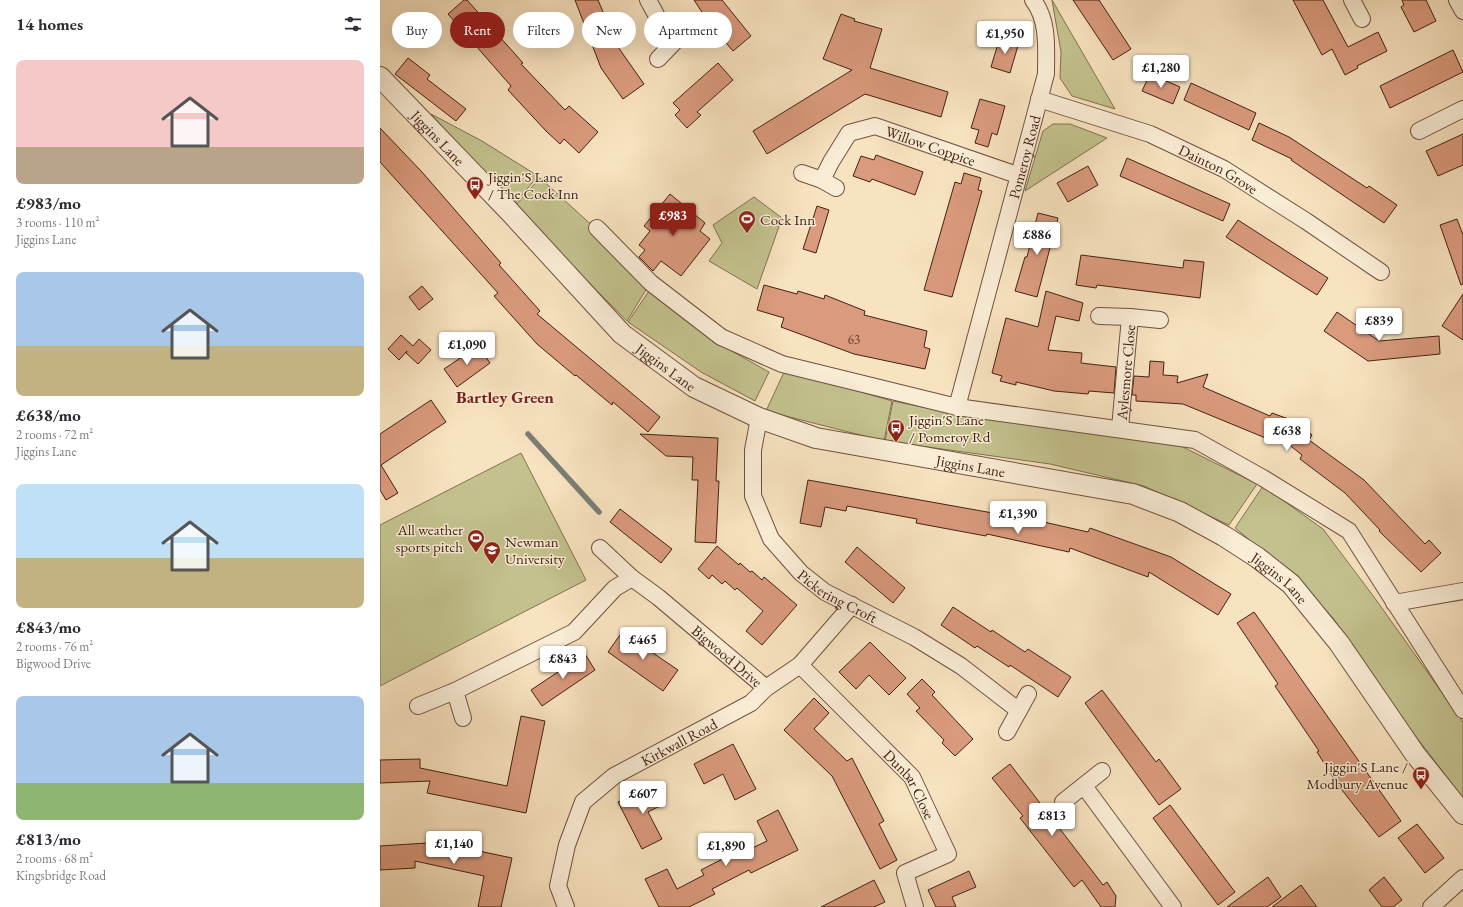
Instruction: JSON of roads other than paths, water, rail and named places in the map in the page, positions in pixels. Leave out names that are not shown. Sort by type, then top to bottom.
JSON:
[{"type":"street","points":[[648,0],[655,12]]},
{"type":"street","name":"Pomeroy Road","points":[[957,407],[1046,74],[1046,33],[1039,8],[1033,0]]},
{"type":"street","points":[[1352,0],[1362,19]]},
{"type":"street","points":[[1457,0],[1463,11]]},
{"type":"street","points":[[658,59],[668,48]]},
{"type":"street","name":"Jiggins Lane","points":[[380,77],[508,211],[622,334],[694,387],[759,418],[816,438],[1133,494],[1180,512],[1224,536],[1258,558],[1291,584],[1339,643],[1416,754],[1463,814]]},
{"type":"street","name":"Dainton Grove","points":[[1039,99],[1150,134],[1224,169],[1306,221],[1381,272]]},
{"type":"street","points":[[1419,131],[1463,109]]},
{"type":"street","name":"Willow Coppice","points":[[802,173],[829,184],[831,162],[849,133],[875,126],[1018,175]]},
{"type":"street","points":[[597,228],[651,283],[720,337],[782,364],[957,407],[1120,428],[1195,440],[1262,478],[1349,531],[1463,710]]},
{"type":"street","name":"Aylesmore Close","points":[[1100,316],[1160,320]]},
{"type":"street","name":"Aylesmore Close","points":[[1120,428],[1130,318]]},
{"type":"street","name":"Pickering Croft","points":[[759,418],[753,450],[753,496],[772,539],[801,573],[825,592],[914,637],[954,662],[1018,710]]},
{"type":"street","name":"Bigwood Drive","points":[[600,548],[632,578],[658,597],[766,688]]},
{"type":"street","points":[[418,706],[455,691],[574,632],[615,588],[632,578]]},
{"type":"street","points":[[1394,603],[1463,591]]},
{"type":"street","name":"Kirkwall Road","points":[[566,907],[558,886],[567,845],[583,802],[614,776],[751,703],[766,688],[800,665],[852,605]]},
{"type":"street","name":"Dunbar Close","points":[[800,665],[912,777],[948,854],[905,873],[915,907]]},
{"type":"street","points":[[455,691],[464,718]]},
{"type":"street","points":[[1007,732],[1028,694]]},
{"type":"street","points":[[1063,802],[1102,771]]},
{"type":"street","points":[[1084,786],[1173,907]]},
{"type":"street","points":[[1431,907],[1463,878]]},
{"type":"waterway","points":[[528,434],[599,512]]},
{"type":"place","name":"Jiggin'S Lane / The Cock Inn","points":[[475,200]]},
{"type":"place","name":"Cock Inn","points":[[747,234]]},
{"type":"place","name":"Jiggin'S Lane / Pomeroy Rd","points":[[896,443]]},
{"type":"place","name":"All weather sports pitch","points":[[476,553]]},
{"type":"place","name":"Newman University","points":[[492,565]]},
{"type":"place","name":"Jiggin'S Lane / Modbury Avenue","points":[[1421,790]]},
{"type":"district","name":"Bartley Green","points":[[505,397]]}]
